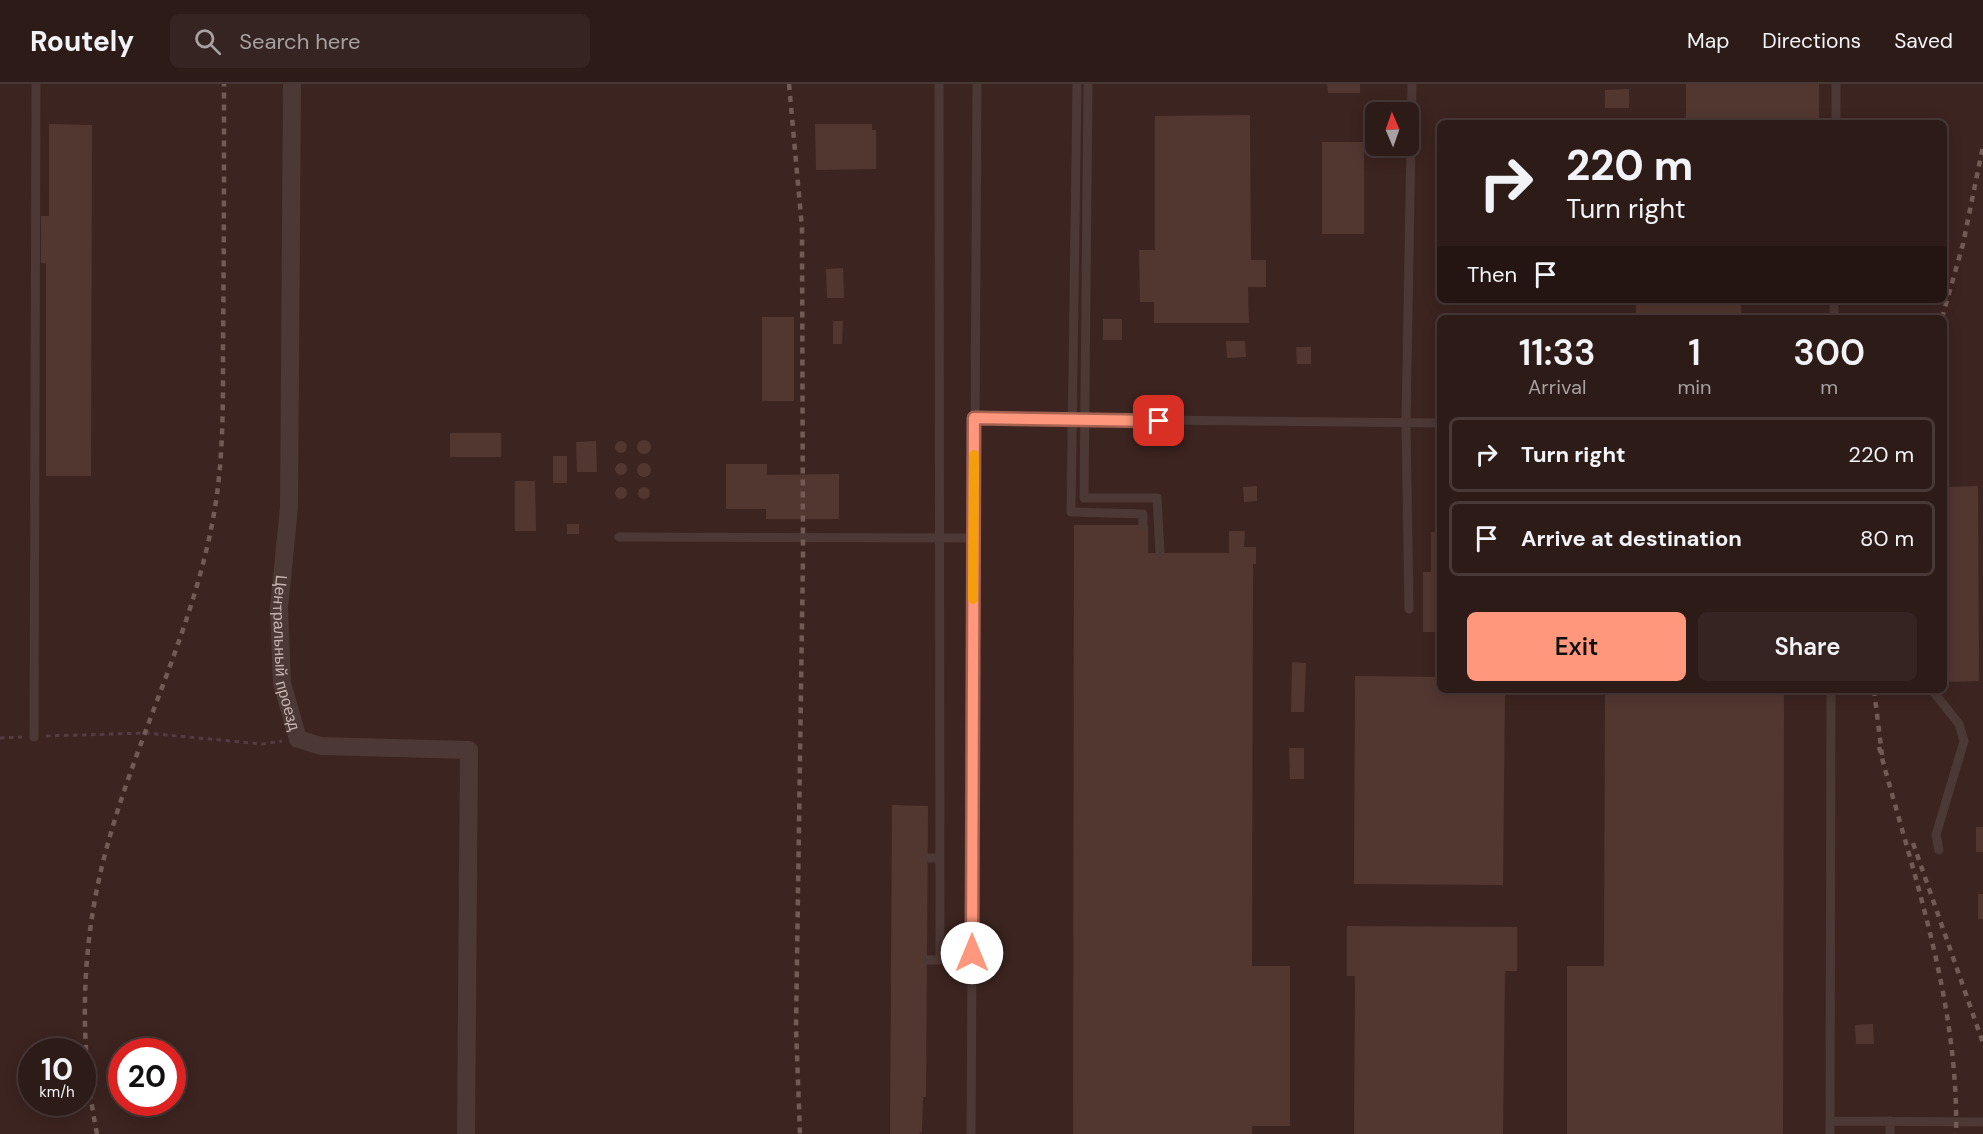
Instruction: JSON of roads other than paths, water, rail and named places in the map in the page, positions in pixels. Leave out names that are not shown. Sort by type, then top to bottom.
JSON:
[{"type":"street","name":"Центральный проезд","points":[[292,84],[289,507],[279,608],[282,683],[298,739],[321,746],[469,750],[466,1134]]},
{"type":"lane","points":[[34,737],[36,84]]},
{"type":"lane","points":[[927,960],[940,960],[939,84]]},
{"type":"lane","points":[[971,1134],[977,84]]},
{"type":"lane","points":[[1077,84],[1071,512],[1143,514],[1143,525]]},
{"type":"lane","points":[[1089,84],[1084,498],[1157,498],[1160,553]]},
{"type":"lane","points":[[1409,609],[1406,423],[1412,84]]},
{"type":"lane","points":[[1836,84],[1836,120]]},
{"type":"lane","points":[[974,418],[1437,423]]},
{"type":"lane","points":[[619,537],[973,538]]},
{"type":"lane","points":[[1830,1134],[1831,693]]},
{"type":"lane","points":[[1934,693],[1959,724],[1964,741],[1936,835],[1939,850]]},
{"type":"lane","points":[[927,858],[940,858]]},
{"type":"lane","points":[[1830,1121],[1983,1122]]},
{"type":"lane","points":[[1890,1121],[1890,1134]]},
{"type":"railway","points":[[97,1134],[91,1100],[85,1032],[87,963],[96,895],[103,862],[129,776],[191,606],[217,497],[223,409],[224,84]]},
{"type":"railway","points":[[789,84],[802,228],[803,556],[796,1028],[800,1134]]},
{"type":"railway","points":[[1947,300],[1963,244],[1983,146]]},
{"type":"railway","points":[[1943,315],[1946,303]]},
{"type":"railway","points":[[1874,693],[1882,755]]},
{"type":"railway","points":[[1879,747],[1919,890],[1942,987],[1955,1085],[1956,1134]]},
{"type":"railway","points":[[1913,843],[1983,1043]]}]
